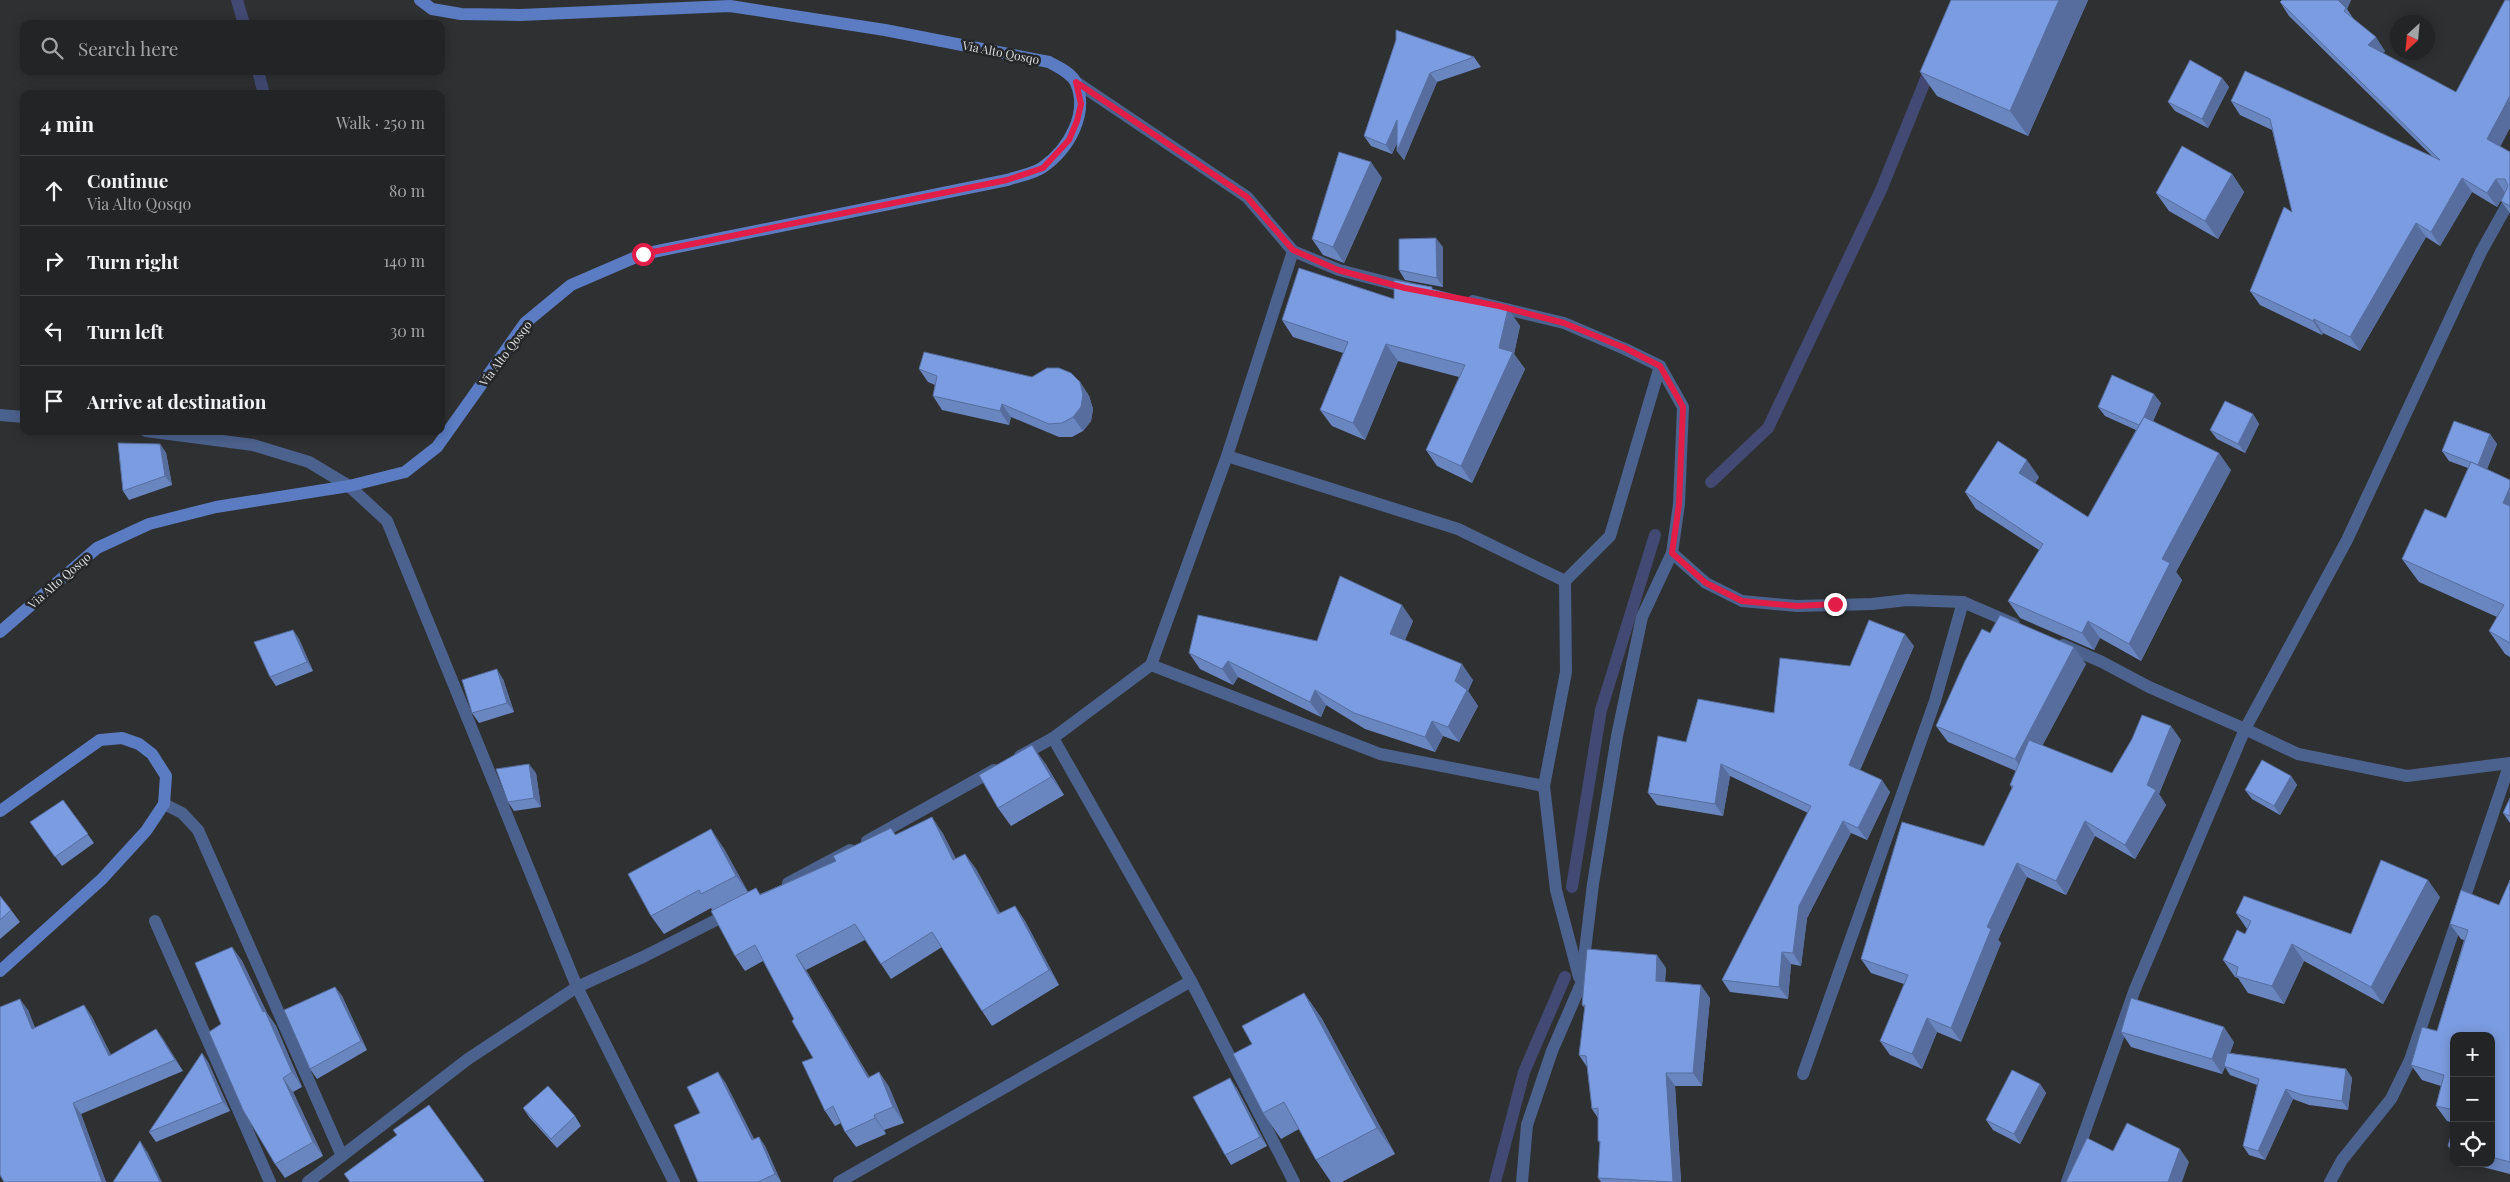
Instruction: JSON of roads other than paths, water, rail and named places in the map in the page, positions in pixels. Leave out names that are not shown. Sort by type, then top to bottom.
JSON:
[{"type":"street","name":"Via Alto Qosqo","points":[[0,632],[96,548],[149,524],[216,506],[349,486],[405,472],[437,447],[525,324],[572,285],[643,254],[1007,180],[1043,168],[1069,140],[1077,121],[1081,104],[1076,82],[1066,72],[1049,62],[885,30],[730,6],[520,15],[461,14],[432,8],[420,0]]},
{"type":"street","points":[[1076,82],[1247,197],[1293,250],[1338,270],[1424,291]]},
{"type":"street","points":[[2067,1182],[2135,989],[2245,729],[2347,540],[2481,252],[2510,200]]},
{"type":"street","points":[[776,889],[1053,738],[1152,665],[1227,456],[1293,250]]},
{"type":"street","points":[[1462,299],[1564,323],[1625,348],[1660,366],[1683,407],[1679,504],[1672,553],[1642,617],[1618,736],[1593,884],[1581,984],[1552,1051],[1527,1125],[1522,1182]]},
{"type":"street","points":[[1581,984],[1556,890],[1544,786],[1566,672],[1565,581],[1610,536],[1660,366]]},
{"type":"street","points":[[0,415],[20,417]]},
{"type":"street","points":[[177,435],[253,445],[309,462],[349,486],[387,521],[576,987],[674,1182]]},
{"type":"street","points":[[1227,456],[1458,529],[1565,581]]},
{"type":"street","points":[[1672,553],[1706,583],[1742,601],[1797,606],[1872,604],[1907,600],[1963,602],[2022,627]]},
{"type":"street","points":[[1803,1074],[1935,701],[1963,602]]},
{"type":"street","points":[[2047,638],[2298,754],[2407,776],[2510,763],[2410,1060],[2391,1098],[2342,1160],[2330,1182]]},
{"type":"street","points":[[1152,665],[1380,754],[1544,786]]},
{"type":"street","points":[[0,811],[100,740],[122,738],[139,744],[152,754],[166,776],[164,804],[146,831],[102,879],[0,971]]},
{"type":"street","points":[[1053,738],[1191,982],[1294,1182]]},
{"type":"street","points":[[164,804],[182,813],[198,830],[342,1156]]},
{"type":"street","points":[[308,1182],[468,1059],[576,987],[643,957],[740,907]]},
{"type":"street","points":[[155,921],[270,1182]]},
{"type":"street","points":[[839,1182],[1191,982]]},
{"type":"waterway","points":[[237,0],[243,20]]},
{"type":"waterway","points":[[1711,482],[1768,428],[1881,190],[1932,64]]},
{"type":"waterway","points":[[259,75],[263,90]]},
{"type":"waterway","points":[[1572,887],[1601,710],[1655,535]]},
{"type":"waterway","points":[[1495,1182],[1524,1072],[1565,977]]}]
